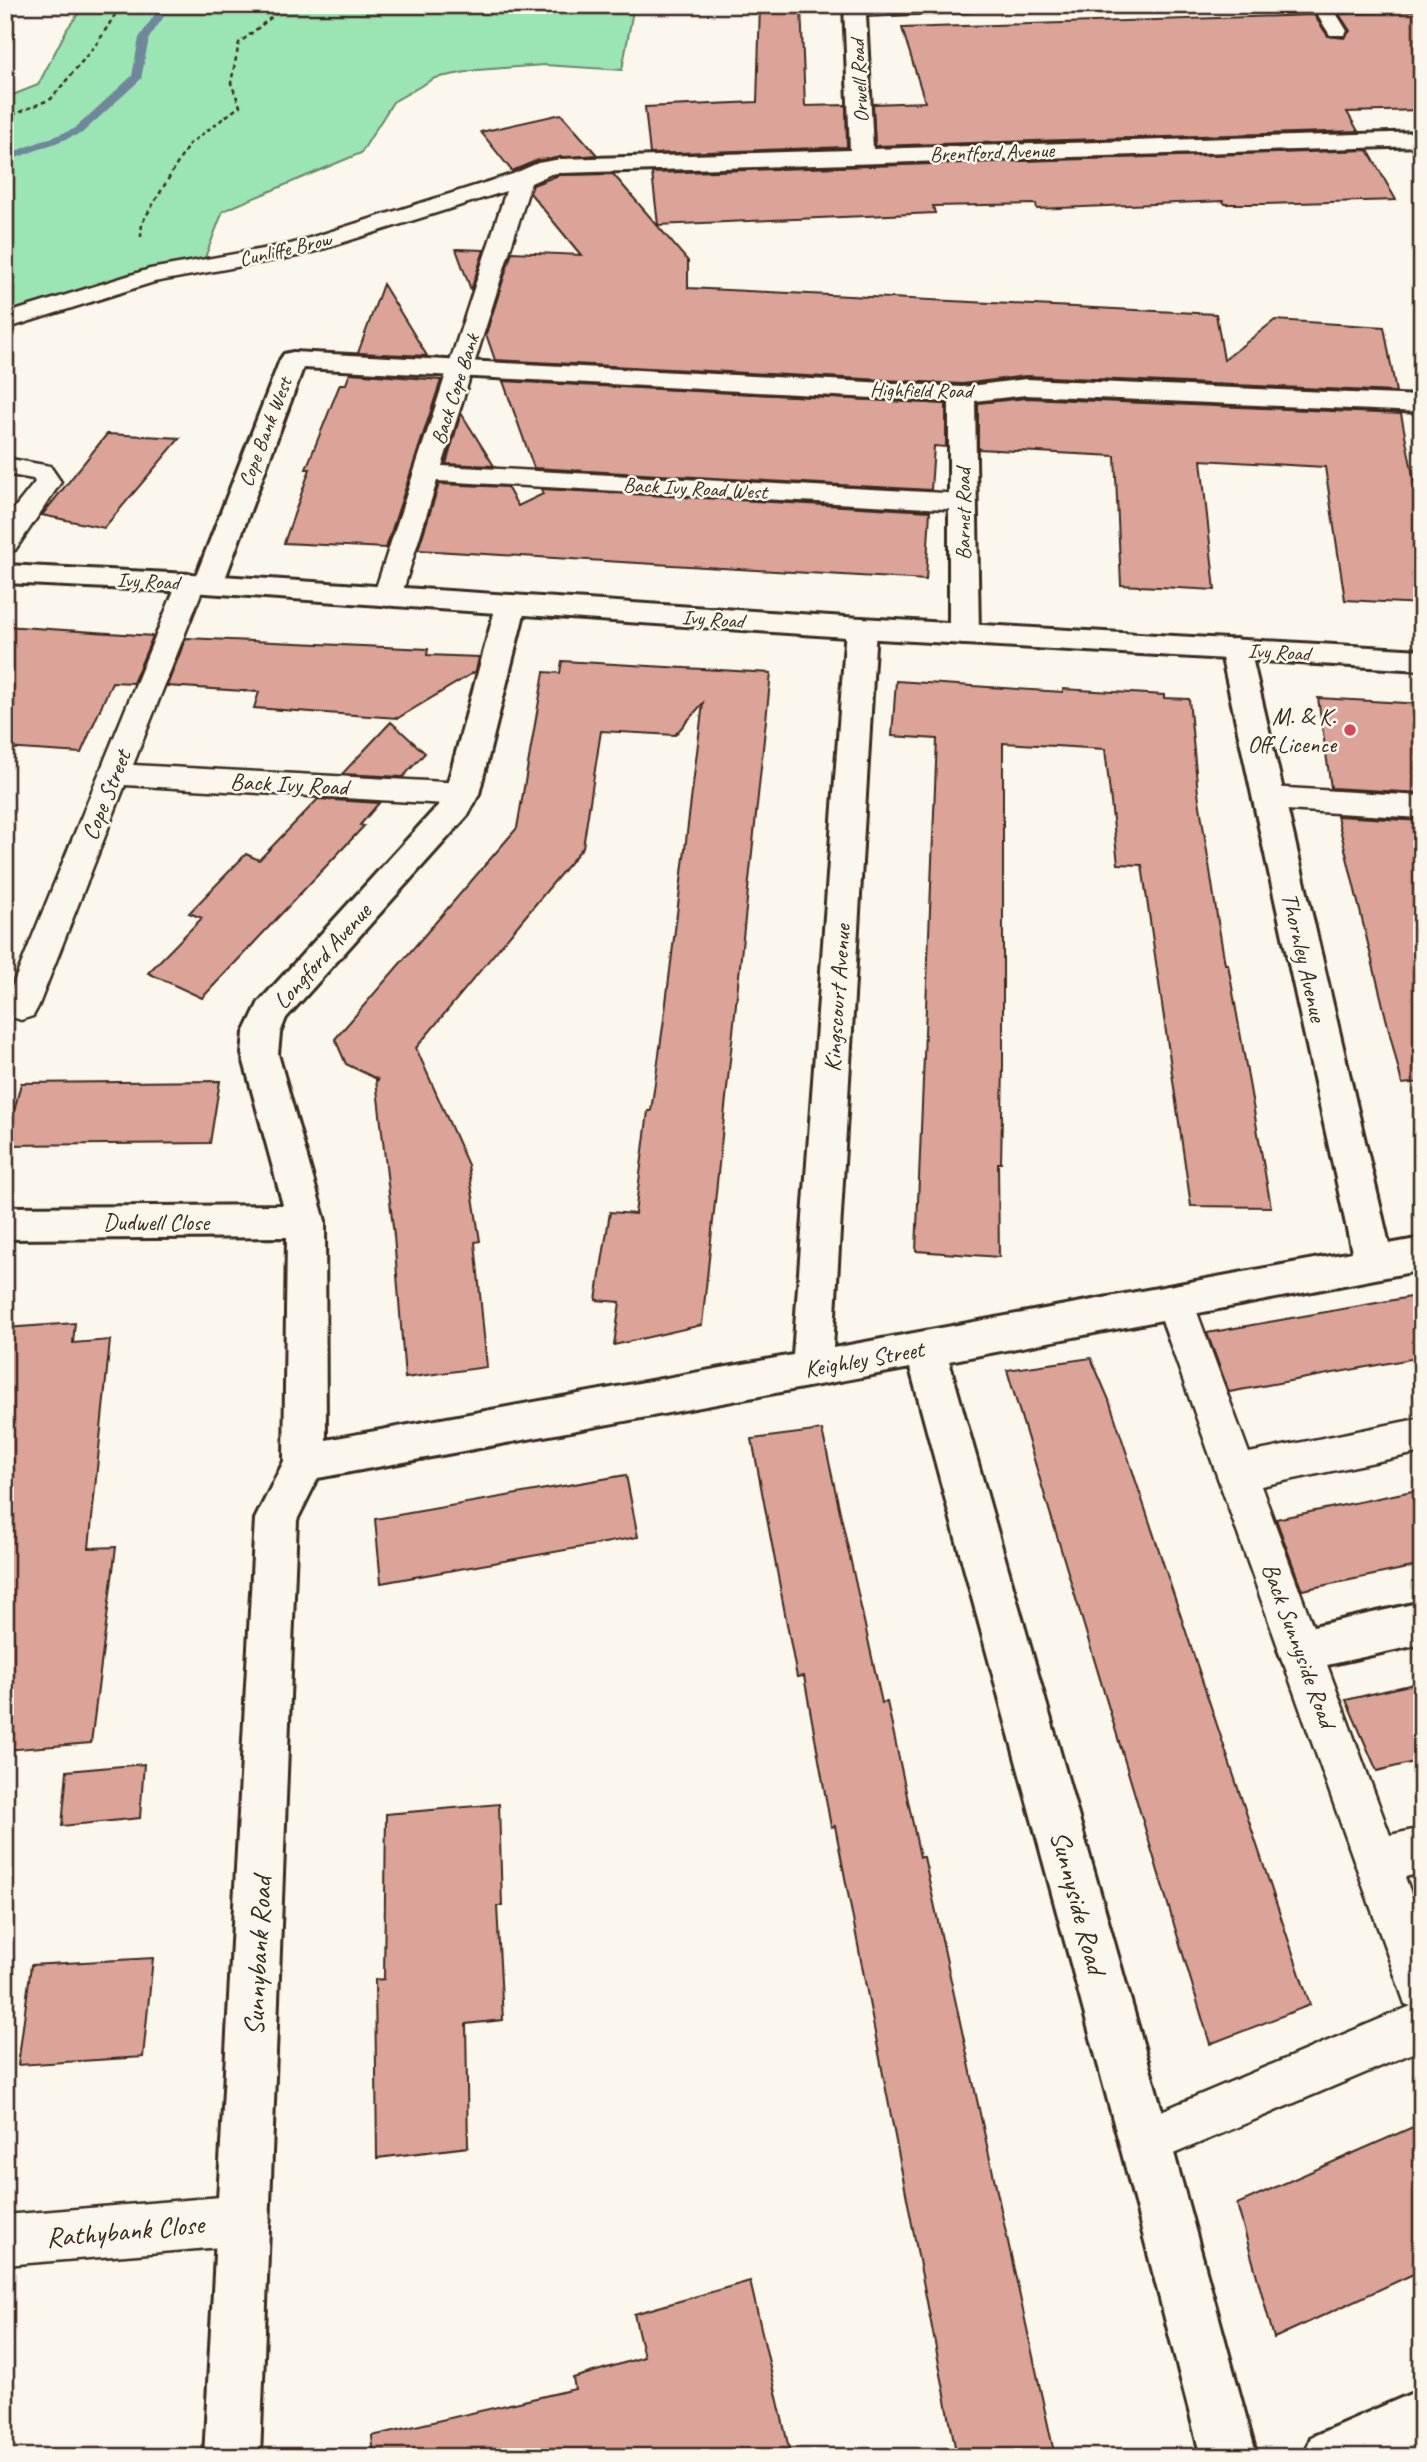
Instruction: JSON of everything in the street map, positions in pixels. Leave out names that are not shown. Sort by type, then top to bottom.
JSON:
[{"type":"street","points":[[855,7],[965,5]]},
{"type":"street","name":"Orwell Road","points":[[855,7],[862,156]]},
{"type":"street","name":"Brentford Avenue","points":[[562,166],[1422,139]]},
{"type":"street","name":"Cope Bank West","points":[[199,583],[293,360],[462,368]]},
{"type":"street","name":"Highfield Road","points":[[462,368],[962,395],[1026,387],[1422,404]]},
{"type":"street","name":"Barnet Road","points":[[962,395],[964,634]]},
{"type":"street","name":"Ivy Road","points":[[5,573],[199,583],[861,628],[1422,660]]},
{"type":"street","name":"Longford Avenue","points":[[305,1462],[306,1221],[260,1054],[262,1033],[272,1011],[456,807],[463,794],[511,606]]},
{"type":"street","name":"Kingscourt Avenue","points":[[812,1367],[861,628]]},
{"type":"street","name":"Thornley Avenue","points":[[1236,649],[1374,1264]]},
{"type":"street","name":"Dudwell Close","points":[[5,1223],[306,1221]]},
{"type":"street","name":"Keighley Street","points":[[305,1462],[812,1367],[1175,1304],[1422,1254]]},
{"type":"street","name":"Sunnyside Road","points":[[925,1348],[1145,2142],[1229,2457]]},
{"type":"street","name":"Sunnybank Road","points":[[232,2457],[276,1519],[305,1462]]},
{"type":"street","points":[[1300,1650],[1422,1623]]},
{"type":"street","points":[[1331,2457],[1422,2416]]},
{"type":"lane","points":[[1321,5],[1337,31]]},
{"type":"lane","name":"Cunliffe Brow","points":[[5,322],[137,280],[295,250],[521,179],[546,168],[562,166]]},
{"type":"lane","name":"Back Cope Bank","points":[[387,597],[521,179]]},
{"type":"lane","points":[[5,466],[41,472],[47,476],[48,482],[12,530],[5,544]]},
{"type":"lane","name":"Back Ivy Road West","points":[[428,474],[963,502]]},
{"type":"lane","name":"Cope Street","points":[[20,1007],[115,774],[199,583]]},
{"type":"lane","name":"Back Ivy Road","points":[[115,774],[463,794]]},
{"type":"lane","points":[[1269,798],[1422,807]]},
{"type":"lane","name":"Back Sunnyside Road","points":[[1175,1304],[1422,1987]]},
{"type":"lane","points":[[1237,1473],[1422,1435]]},
{"type":"lane","points":[[1377,1861],[1422,1850]]},
{"type":"lane","points":[[1145,2142],[1422,2025]]},
{"type":"lane","name":"Rathybank Close","points":[[5,2240],[245,2220]]},
{"type":"path","points":[[5,118],[51,99],[98,43],[121,5]]},
{"type":"path","points":[[137,280],[142,223],[188,144],[240,106],[231,83],[239,43],[287,5]]},
{"type":"green space","points":[[85,5],[634,5],[622,70],[544,65],[477,70],[435,78],[393,102],[361,153],[223,211],[204,260],[158,267],[5,316],[5,98],[38,85],[67,29]]},
{"type":"building","points":[[760,5],[801,5],[805,106],[846,105],[847,147],[650,154],[645,107],[757,102]]},
{"type":"building","points":[[1422,10],[1422,110],[1347,112],[1358,131],[875,146],[873,104],[925,102],[902,28],[1314,15],[1328,36],[1344,38],[1350,31],[1339,14]]},
{"type":"building","points":[[561,114],[597,155],[538,160],[512,171],[481,132]]},
{"type":"building","points":[[1368,150],[1396,200],[1265,204],[1225,204],[1223,201],[1037,209],[1036,204],[933,206],[935,213],[658,225],[652,173]]},
{"type":"building","points":[[613,174],[688,261],[688,288],[1216,314],[1224,360],[1275,320],[1384,327],[1396,392],[1026,376],[962,384],[495,360],[486,334],[512,252],[581,255],[530,193],[533,185],[559,175]]},
{"type":"building","points":[[456,249],[484,250],[471,290]]},
{"type":"building","points":[[383,284],[415,336],[427,356],[358,353]]},
{"type":"building","points":[[350,373],[441,380],[386,548],[284,543],[310,469],[306,469],[340,384],[346,384]]},
{"type":"building","points":[[503,381],[946,404],[946,447],[934,446],[931,490],[534,468]]},
{"type":"building","points":[[1026,398],[1401,414],[1422,522],[1422,604],[1345,600],[1325,467],[1201,460],[1215,590],[1121,585],[1115,456],[978,449],[978,403]]},
{"type":"building","points":[[461,413],[494,466],[446,464]]},
{"type":"building","points":[[107,434],[180,438],[104,528],[42,515]]},
{"type":"building","points":[[439,484],[507,487],[518,506],[543,494],[541,489],[930,511],[926,580],[418,550]]},
{"type":"building","points":[[5,626],[153,636],[133,683],[112,682],[81,753],[5,748]]},
{"type":"building","points":[[186,638],[428,649],[427,655],[479,657],[476,671],[398,718],[254,708],[259,692],[167,686]]},
{"type":"building","points":[[562,661],[771,673],[702,1325],[614,1345],[620,1302],[596,1300],[610,1212],[635,1214],[648,1111],[651,1111],[664,1019],[703,703],[675,735],[601,731],[583,847],[416,1048],[468,1165],[480,1241],[475,1242],[487,1367],[405,1378],[394,1236],[376,1080],[379,1080],[346,1064],[335,1039],[517,828],[544,672],[560,673]]},
{"type":"building","points":[[896,681],[1063,692],[1063,689],[1164,695],[1164,698],[1189,699],[1198,793],[1217,916],[1271,1207],[1191,1206],[1142,865],[1118,864],[1105,749],[1003,743],[1003,1066],[1001,1163],[998,1163],[999,1257],[916,1251],[937,739],[892,736]]},
{"type":"building","points":[[1318,698],[1422,704],[1422,793],[1331,788]]},
{"type":"building","points":[[391,722],[425,753],[403,777],[342,774]]},
{"type":"building","points":[[318,799],[379,803],[360,825],[364,826],[202,998],[148,973],[202,918],[189,913],[246,854],[259,860]]},
{"type":"building","points":[[1337,816],[1422,821],[1422,1082],[1402,1084]]},
{"type":"building","points":[[220,1081],[210,1143],[6,1145],[21,1083]]},
{"type":"building","points":[[1422,1295],[1422,1357],[1229,1392],[1207,1333]]},
{"type":"building","points":[[75,1323],[73,1343],[110,1340],[89,1548],[116,1547],[91,1743],[5,1750],[5,1328]]},
{"type":"building","points":[[1091,1358],[1109,1400],[1310,2005],[1210,2044],[1007,1370]]},
{"type":"building","points":[[822,1430],[882,1703],[887,1702],[920,1857],[924,1857],[1055,2457],[957,2457],[835,1826],[831,1827],[804,1676],[797,1677],[752,1439]]},
{"type":"building","points":[[626,1475],[638,1537],[381,1583],[375,1519]]},
{"type":"building","points":[[1422,1489],[1422,1565],[1302,1590],[1276,1519]]},
{"type":"building","points":[[1422,1682],[1422,1760],[1377,1771],[1346,1700]]},
{"type":"building","points":[[144,1764],[140,1818],[62,1826],[67,1771]]},
{"type":"building","points":[[499,1804],[502,1906],[497,1906],[503,2020],[466,2024],[468,2147],[377,2158],[375,1980],[384,1979],[386,1814]]},
{"type":"building","points":[[153,1958],[143,2057],[18,2065],[31,1965]]},
{"type":"building","points":[[1422,2123],[1422,2270],[1274,2338],[1237,2204]]},
{"type":"building","points":[[750,2281],[791,2457],[374,2457],[372,2436],[575,2389],[573,2378],[644,2357],[634,2314]]},
{"type":"waterway","points":[[5,159],[78,131],[137,77],[144,38],[167,5]]},
{"type":"place","name":"M. & K. Off Licence","points":[[1350,730]]}]
